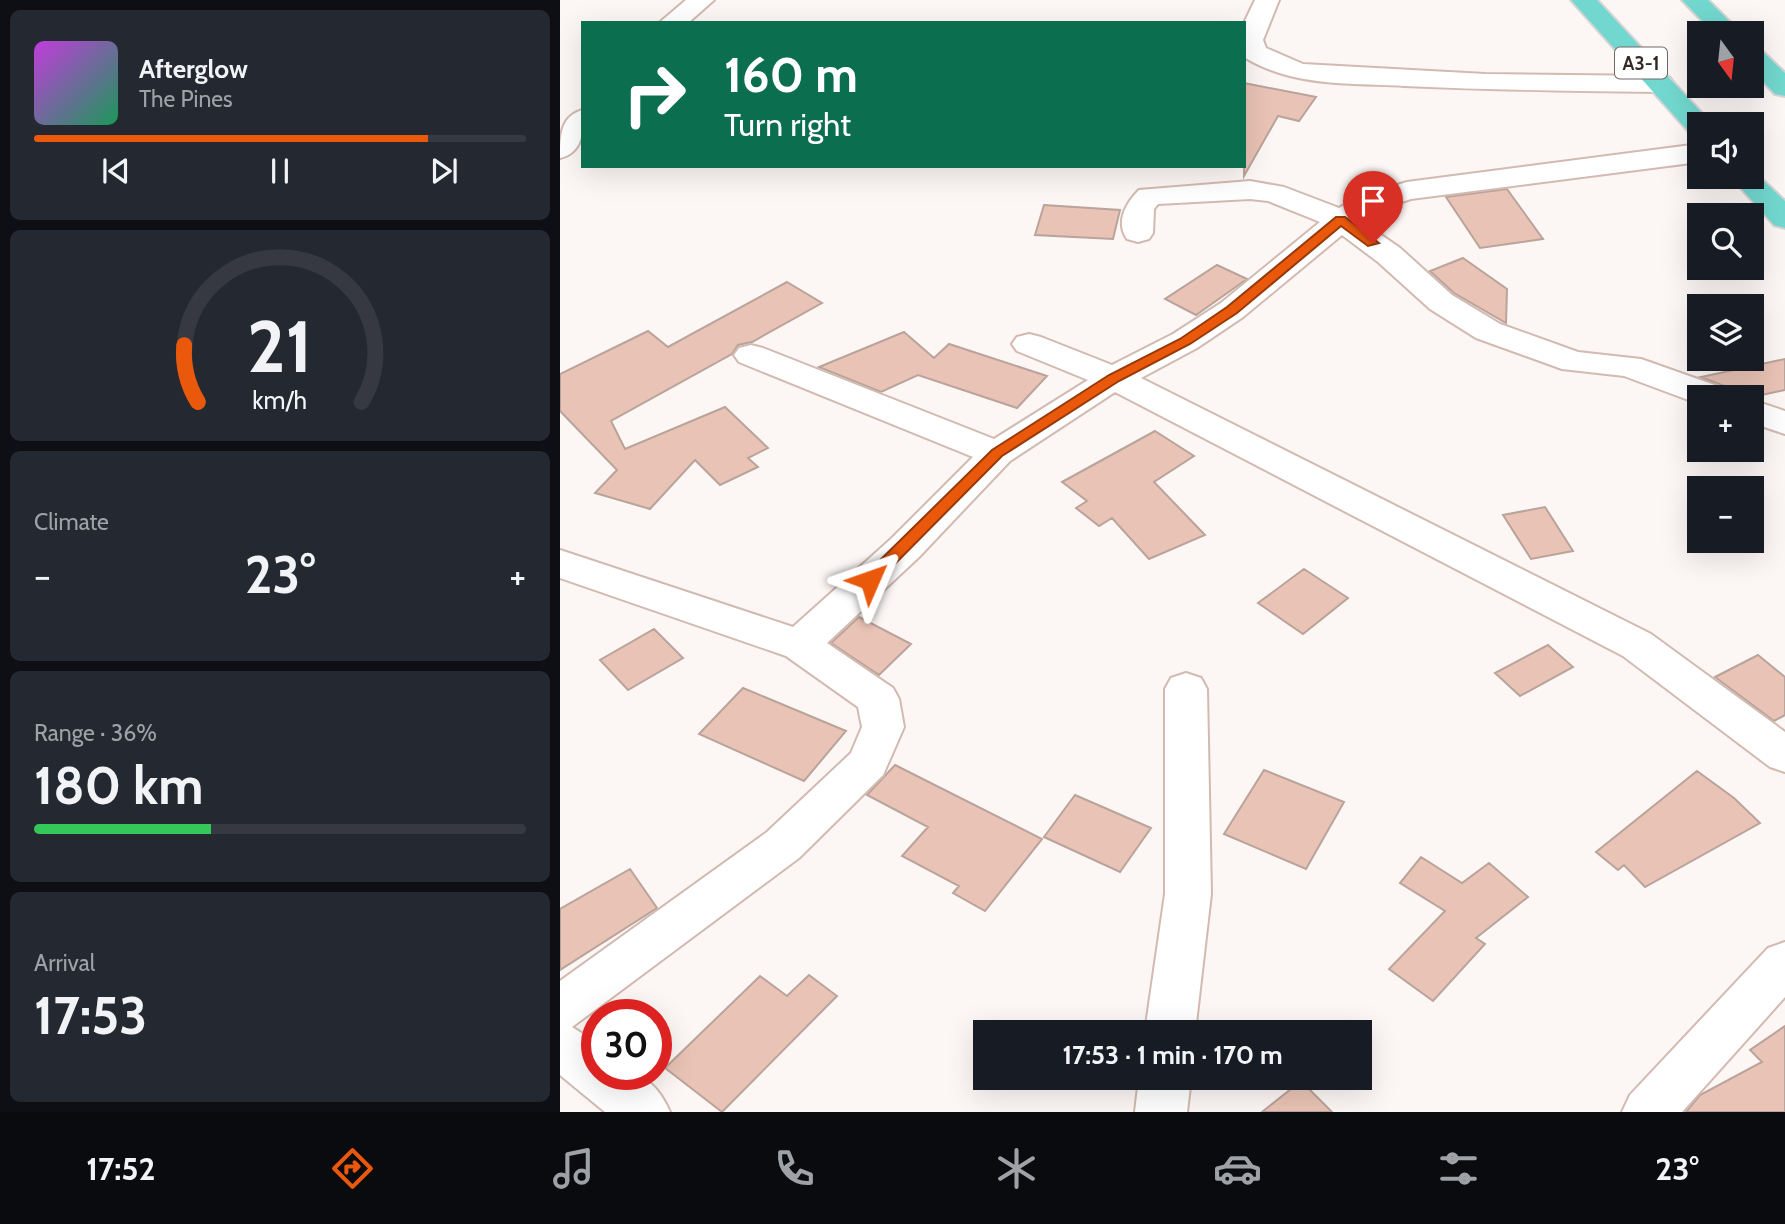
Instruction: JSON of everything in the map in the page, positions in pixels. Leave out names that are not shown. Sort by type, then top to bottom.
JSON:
[{"type":"highway","name":"A3-1","points":[[1583,0],[1687,113]]},
{"type":"highway","points":[[1694,0],[1716,21]]},
{"type":"highway","points":[[1764,68],[1785,88]]},
{"type":"highway","points":[[1757,189],[1785,219]]},
{"type":"street","points":[[676,21],[702,0]]},
{"type":"street","points":[[1267,0],[1250,40],[1254,52],[1278,65],[1301,72],[1485,82],[1660,84]]},
{"type":"street","points":[[560,149],[581,121]]},
{"type":"street","points":[[800,645],[905,548],[997,453],[1114,378],[1185,341],[1232,310],[1341,220],[1369,203],[1407,191],[1687,155]]},
{"type":"street","points":[[1138,233],[1139,207],[1143,201],[1164,194],[1250,190],[1274,193],[1341,220],[1389,255],[1441,302],[1488,331],[1574,362],[1629,366],[1687,387]]},
{"type":"street","points":[[1029,344],[1114,378],[1637,645],[1785,755]]},
{"type":"street","points":[[751,355],[997,453]]},
{"type":"street","points":[[1764,416],[1785,424]]},
{"type":"street","points":[[560,564],[800,645],[877,699],[883,727],[868,763],[783,845],[560,1009]]},
{"type":"street","points":[[1172,1020],[1188,894],[1186,689]]},
{"type":"street","points":[[1648,1112],[1785,963]]},
{"type":"street","points":[[560,1045],[581,1061]]},
{"type":"street","points":[[617,1090],[644,1112]]},
{"type":"street","points":[[1161,1112],[1164,1090]]},
{"type":"building","points":[[1246,83],[1316,97],[1299,121],[1278,116],[1244,176]]},
{"type":"building","points":[[1507,189],[1543,239],[1480,248],[1446,197]]},
{"type":"building","points":[[1044,205],[1120,210],[1113,239],[1035,235]]},
{"type":"building","points":[[1463,258],[1507,289],[1506,323],[1454,293],[1430,271]]},
{"type":"building","points":[[1217,265],[1247,279],[1196,315],[1165,299]]},
{"type":"building","points":[[787,282],[822,303],[752,342],[738,345],[732,354],[611,421],[625,449],[725,407],[768,448],[748,458],[758,467],[720,485],[695,460],[650,509],[595,493],[617,470],[560,411],[560,374],[648,331],[668,347]]},
{"type":"building","points":[[904,332],[934,358],[949,344],[1047,376],[1017,408],[918,375],[881,392],[819,367]]},
{"type":"building","points":[[1785,359],[1785,390],[1764,395],[1764,385],[1722,385],[1701,377],[1729,371],[1764,371],[1764,364]]},
{"type":"building","points":[[1155,431],[1194,456],[1154,482],[1205,535],[1149,559],[1112,518],[1099,526],[1076,508],[1087,501],[1062,482]]},
{"type":"building","points":[[1545,507],[1573,551],[1531,559],[1503,515]]},
{"type":"building","points":[[1304,569],[1348,598],[1303,634],[1258,603]]},
{"type":"building","points":[[859,617],[911,644],[879,675],[831,643]]},
{"type":"building","points":[[654,629],[683,658],[628,690],[600,660]]},
{"type":"building","points":[[1548,645],[1573,667],[1520,696],[1495,673]]},
{"type":"building","points":[[1758,655],[1785,677],[1785,715],[1774,721],[1715,677]]},
{"type":"building","points":[[743,688],[846,731],[804,781],[699,734]]},
{"type":"building","points":[[895,765],[1042,839],[985,911],[953,893],[959,886],[902,856],[928,827],[867,795]]},
{"type":"building","points":[[1264,770],[1344,802],[1306,869],[1224,834]]},
{"type":"building","points":[[1697,771],[1734,798],[1760,823],[1645,887],[1624,865],[1618,870],[1596,852]]},
{"type":"building","points":[[1075,795],[1151,828],[1120,872],[1044,837]]},
{"type":"building","points":[[1421,857],[1462,883],[1489,863],[1528,897],[1476,938],[1485,944],[1433,1001],[1389,969],[1445,911],[1400,883]]},
{"type":"building","points":[[630,869],[657,908],[560,970],[560,909]]},
{"type":"building","points":[[809,975],[837,996],[722,1112],[672,1073],[672,1061],[760,976],[787,996]]},
{"type":"building","points":[[1785,1026],[1785,1112],[1686,1112],[1700,1095],[1762,1062],[1750,1050]]},
{"type":"building","points":[[1290,1090],[1310,1090],[1332,1112],[1262,1112]]},
{"type":"route","points":[[870,580],[905,548],[997,453],[1114,378],[1185,341],[1232,310],[1341,220],[1373,243]]}]
